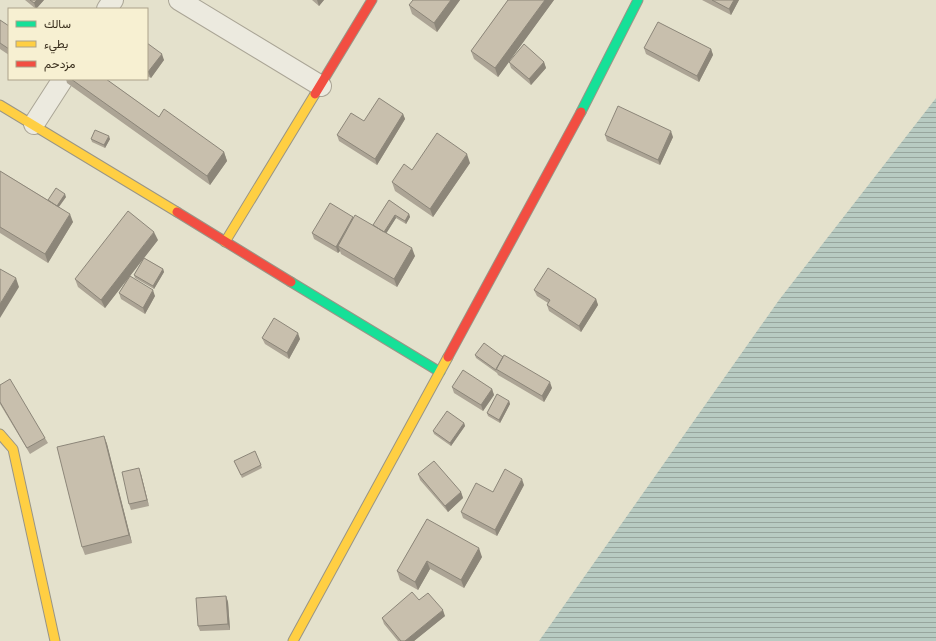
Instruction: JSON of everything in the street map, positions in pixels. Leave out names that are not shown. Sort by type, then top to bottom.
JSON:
[{"type":"street","points":[[179,0],[321,86]]},
{"type":"street","points":[[225,242],[372,0]]},
{"type":"street","points":[[293,641],[585,104],[638,0]]},
{"type":"street","points":[[34,124],[61,80]]},
{"type":"street","points":[[0,104],[440,372]]},
{"type":"street","points":[[0,434],[13,449],[55,641]]},
{"type":"shaded area","points":[[936,98],[936,641],[539,641],[779,300]]},
{"type":"building","points":[[30,0],[37,0],[34,3]]},
{"type":"building","points":[[413,0],[451,0],[434,23],[409,5]]},
{"type":"building","points":[[508,0],[545,0],[495,68],[471,51]]},
{"type":"building","points":[[712,0],[734,0],[729,9]]},
{"type":"building","points":[[0,20],[8,25],[8,48],[0,43]]},
{"type":"building","points":[[658,22],[711,49],[697,76],[644,48]]},
{"type":"building","points":[[148,44],[162,54],[148,72]]},
{"type":"building","points":[[524,44],[544,62],[529,79],[509,62]]},
{"type":"building","points":[[72,80],[107,80],[159,117],[164,109],[224,152],[207,176]]},
{"type":"building","points":[[379,98],[403,114],[375,159],[337,135],[351,113],[364,121]]},
{"type":"building","points":[[618,106],[671,131],[658,160],[605,135]]},
{"type":"building","points":[[95,130],[109,136],[104,145],[91,139]]},
{"type":"building","points":[[437,133],[467,154],[430,209],[392,182],[404,164],[412,170]]},
{"type":"building","points":[[0,171],[70,214],[45,254],[0,227]]},
{"type":"building","points":[[56,188],[65,194],[57,206],[48,200]]},
{"type":"building","points":[[389,200],[409,214],[405,221],[395,215],[384,232],[373,225]]},
{"type":"building","points":[[330,203],[353,217],[336,247],[312,233]]},
{"type":"building","points":[[128,211],[154,232],[101,300],[75,279]]},
{"type":"building","points":[[355,215],[412,248],[394,279],[338,246]]},
{"type":"building","points":[[144,258],[163,269],[153,286],[134,275]]},
{"type":"building","points":[[548,268],[596,299],[579,326],[547,305],[550,300],[534,290]]},
{"type":"building","points":[[0,269],[16,278],[0,304]]},
{"type":"building","points":[[130,276],[153,290],[143,308],[119,293]]},
{"type":"building","points":[[274,318],[298,333],[287,353],[262,338]]},
{"type":"building","points":[[484,343],[503,357],[496,370],[475,355]]},
{"type":"building","points":[[504,355],[550,382],[542,396],[496,369]]},
{"type":"building","points":[[463,370],[492,389],[481,405],[452,387]]},
{"type":"building","points":[[10,379],[45,438],[27,448],[0,402],[0,385]]},
{"type":"building","points":[[497,394],[509,401],[499,420],[487,413]]},
{"type":"building","points":[[447,411],[464,423],[450,443],[433,431]]},
{"type":"building","points":[[104,436],[129,535],[82,547],[57,447]]},
{"type":"building","points":[[255,451],[261,465],[241,475],[234,461]]},
{"type":"building","points":[[434,461],[461,492],[445,506],[418,474]]},
{"type":"building","points":[[139,468],[147,500],[129,504],[122,472]]},
{"type":"building","points":[[505,469],[522,479],[495,530],[461,512],[476,483],[493,492]]},
{"type":"building","points":[[427,519],[479,548],[461,580],[427,561],[415,582],[397,571]]},
{"type":"building","points":[[412,592],[419,600],[428,593],[443,610],[405,641],[401,641],[382,618]]},
{"type":"building","points":[[226,596],[228,624],[198,626],[196,598]]},
{"type":"traffic: fast","points":[[581,112],[638,0]]},
{"type":"traffic: fast","points":[[291,282],[440,372]]},
{"type":"traffic: slow","points":[[225,242],[315,94]]},
{"type":"traffic: slow","points":[[0,105],[177,212]]},
{"type":"traffic: slow","points":[[293,641],[448,357]]},
{"type":"traffic: slow","points":[[0,434],[13,449],[55,641]]},
{"type":"traffic: jam","points":[[315,94],[372,0]]},
{"type":"traffic: jam","points":[[448,357],[581,112]]},
{"type":"traffic: jam","points":[[177,212],[291,282]]}]
